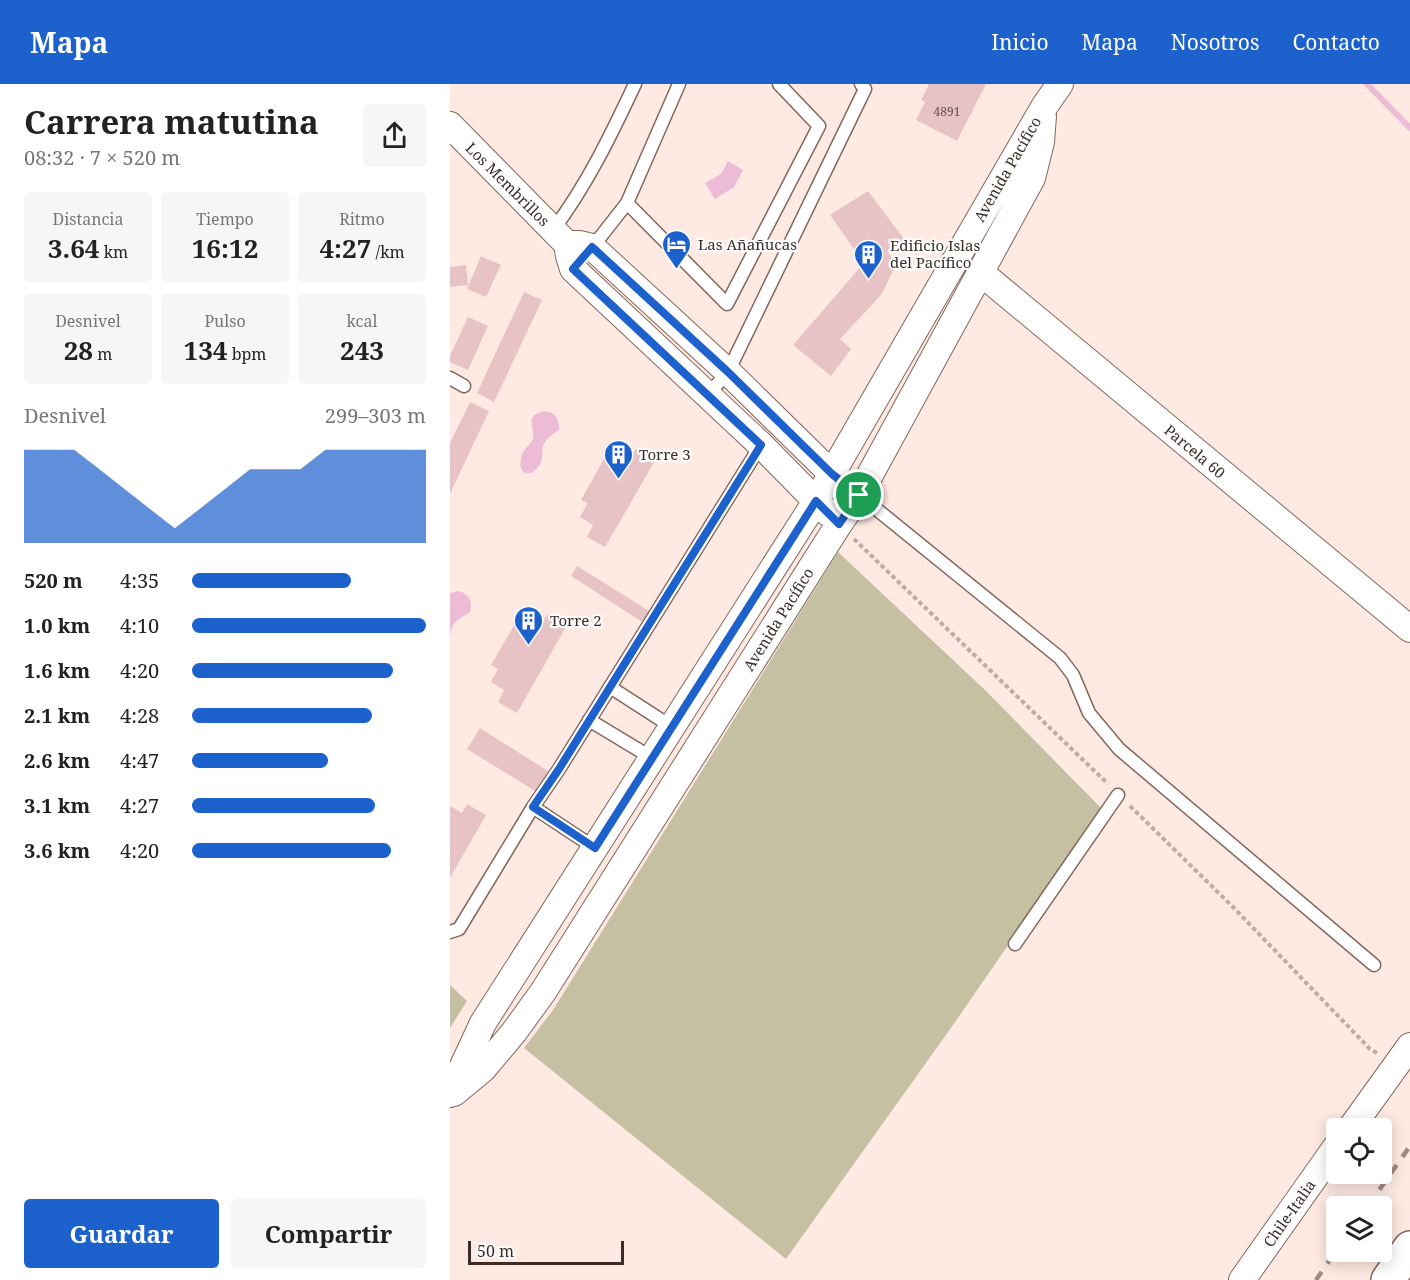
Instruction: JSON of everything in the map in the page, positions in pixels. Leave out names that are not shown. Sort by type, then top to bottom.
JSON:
[{"type":"highway","points":[[1388,1280],[1410,1248]]},
{"type":"street","name":"Avenida Pacífico","points":[[450,1095],[483,1023],[816,501],[1044,107],[1060,84]]},
{"type":"street","name":"Avenida Pacífico","points":[[450,1095],[483,1069],[543,992],[859,495],[1032,178],[1041,142],[1044,107]]},
{"type":"street","name":"Los Membrillos","points":[[450,125],[571,240],[728,372],[832,474],[859,495]]},
{"type":"street","points":[[571,240],[568,256],[573,269],[761,445],[839,524]]},
{"type":"street","name":"Parcela 60","points":[[980,272],[1410,629]]},
{"type":"street","points":[[1358,1118],[1410,1046]]},
{"type":"street","name":"Chile-Italia","points":[[1242,1280],[1326,1161]]},
{"type":"lane","points":[[571,240],[570,207],[607,141],[634,84]]},
{"type":"lane","points":[[571,240],[627,203],[679,84]]},
{"type":"lane","points":[[627,203],[727,304],[819,126],[779,84]]},
{"type":"lane","points":[[707,396],[728,372],[865,89],[861,84]]},
{"type":"lane","points":[[450,378],[464,386]]},
{"type":"lane","points":[[450,932],[459,929],[533,807],[761,445]]},
{"type":"lane","points":[[859,495],[1060,658],[1073,675],[1089,713],[1119,749],[1374,965]]},
{"type":"lane","points":[[610,687],[672,726]]},
{"type":"lane","points":[[589,720],[652,758]]},
{"type":"lane","points":[[1015,944],[1119,795]]},
{"type":"lane","points":[[533,807],[595,848]]},
{"type":"shaded area","points":[[728,161],[743,170],[734,187],[715,199],[705,183],[721,174]]},
{"type":"shaded area","points":[[544,411],[556,417],[559,430],[545,442],[540,465],[533,472],[526,473],[522,470],[520,461],[526,447],[532,442],[533,416]]},
{"type":"shaded area","points":[[838,552],[985,690],[1102,809],[953,1025],[786,1259],[524,1048],[553,1010]]},
{"type":"shaded area","points":[[459,591],[469,598],[471,608],[470,612],[454,624],[450,638],[450,593]]},
{"type":"shaded area","points":[[450,985],[467,1001],[450,1028]]},
{"type":"building","points":[[929,84],[986,84],[957,141],[916,120],[925,102],[921,100]]},
{"type":"building","name":"Edificio Islas del Pacífico","points":[[868,191],[904,239],[888,252],[896,265],[881,295],[840,339],[851,349],[831,376],[793,345],[864,263],[830,215]]},
{"type":"building","points":[[481,256],[501,265],[486,297],[467,289]]},
{"type":"building","points":[[466,265],[468,285],[450,287],[450,267]]},
{"type":"building","points":[[524,292],[542,300],[494,402],[477,393]]},
{"type":"building","points":[[468,317],[488,326],[468,370],[450,362],[450,356]]},
{"type":"building","points":[[470,402],[489,411],[450,494],[450,443]]},
{"type":"building","name":"Torre 3","points":[[617,449],[631,457],[636,449],[656,459],[605,547],[587,537],[593,525],[580,517],[588,503],[581,500],[605,457],[610,460]]},
{"type":"building","points":[[577,566],[651,612],[644,623],[571,576]]},
{"type":"building","name":"Torre 2","points":[[527,614],[543,622],[547,614],[567,625],[517,713],[498,702],[504,690],[491,682],[498,669],[491,665],[516,622],[521,625]]},
{"type":"building","points":[[480,728],[548,771],[535,791],[467,749]]},
{"type":"building","points":[[467,804],[486,815],[450,878],[450,806],[462,813]]},
{"type":"waterway","points":[[1367,84],[1410,128]]},
{"type":"railway","points":[[1375,1196],[1410,1146]]},
{"type":"railway","points":[[1316,1280],[1328,1262]]},
{"type":"place","name":"Las Añañucas","points":[[677,270]]},
{"type":"place","name":"Edificio Islas del Pacífico","points":[[869,280]]},
{"type":"place","name":"Torre 3","points":[[618,480]]},
{"type":"place","name":"Torre 2","points":[[529,646]]},
{"type":"route","points":[[592,247],[728,372],[832,474],[859,495],[839,524],[816,501],[595,848],[533,807],[761,445],[573,269],[592,247]]}]
